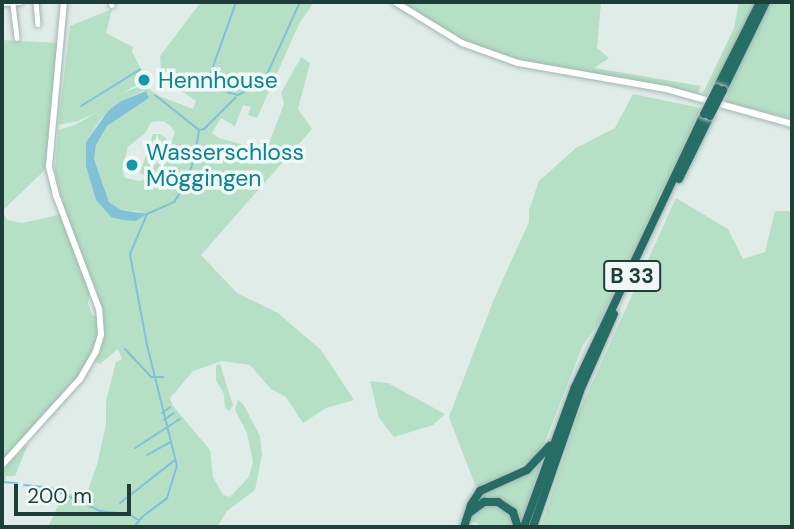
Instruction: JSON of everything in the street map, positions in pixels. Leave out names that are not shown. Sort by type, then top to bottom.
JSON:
[{"type":"highway","name":"B 33","points":[[720,89],[760,2]]},
{"type":"highway","name":"B 33","points":[[524,527],[555,438],[611,305],[766,2]]},
{"type":"highway","name":"B 33","points":[[533,527],[585,379],[707,115]]},
{"type":"highway","points":[[464,527],[480,491],[527,470],[555,438]]},
{"type":"highway","points":[[467,516],[479,505],[498,502],[513,512],[518,527]]},
{"type":"street","points":[[2,4],[13,5],[20,2]]},
{"type":"street","points":[[36,2],[38,24]]},
{"type":"street","points":[[2,465],[80,379],[96,351],[101,335],[99,309],[56,195],[49,166],[64,2]]},
{"type":"street","points":[[395,2],[462,43],[518,64],[666,89],[792,124]]},
{"type":"street","points":[[13,5],[17,38]]},
{"type":"green space","points":[[201,2],[314,2],[299,24],[257,118],[248,115],[251,107],[243,105],[235,126],[221,118],[212,133],[219,138],[266,151],[284,104],[281,93],[301,57],[310,63],[298,109],[312,129],[201,255],[237,293],[278,313],[321,350],[354,400],[326,408],[303,423],[286,397],[271,389],[250,365],[222,361],[193,371],[170,398],[173,406],[210,450],[213,477],[223,495],[230,497],[249,477],[253,462],[247,433],[235,410],[238,400],[243,404],[260,436],[262,455],[255,490],[227,511],[217,527],[48,527],[65,491],[90,503],[94,494],[88,490],[97,465],[106,424],[106,401],[116,362],[122,359],[118,349],[100,364],[95,362],[101,350],[103,323],[90,288],[88,303],[92,315],[98,317],[99,327],[96,346],[88,364],[70,388],[2,461],[2,211],[7,220],[22,223],[58,215],[62,201],[67,200],[62,199],[55,172],[58,130],[75,125],[97,112],[78,121],[58,125],[70,26],[112,9],[106,33],[133,47],[132,51],[143,74],[139,79],[141,83],[120,94],[143,85],[159,96],[193,109],[196,101],[180,90],[183,82],[161,69],[160,56]],"holes":[[[143,91],[149,98],[107,126],[96,145],[94,159],[109,202],[121,210],[143,212],[111,217],[96,200],[86,142],[100,120],[121,101]],[[163,121],[171,126],[175,133],[161,162],[155,158],[167,139],[160,134],[153,134],[140,173],[150,178],[139,181],[125,178],[122,169],[128,147],[146,132],[151,122]]]},
{"type":"green space","points":[[405,2],[601,2],[597,48],[609,58],[594,68],[701,86],[698,93],[507,57],[457,38],[404,6]]},
{"type":"green space","points":[[739,2],[756,2],[708,96],[703,93],[734,28]]},
{"type":"green space","points":[[770,2],[792,2],[792,119],[723,101]]},
{"type":"green space","points":[[2,40],[59,43],[49,166],[2,211]]},
{"type":"green space","points":[[633,94],[701,108],[600,321],[583,345],[546,439],[534,458],[480,487],[475,485],[449,417],[494,299],[529,222],[529,210],[539,181],[576,148],[615,128]]},
{"type":"green space","points":[[676,198],[728,229],[743,259],[765,252],[775,211],[792,211],[792,527],[541,527],[579,412]]},
{"type":"green space","points":[[220,364],[233,405],[229,411],[225,408],[224,394],[216,380],[216,365]]},
{"type":"green space","points":[[370,381],[388,383],[445,414],[433,425],[394,437],[379,418]]},
{"type":"green space","points":[[28,444],[15,476],[6,476],[2,490],[2,471]]},
{"type":"green space","points":[[542,460],[521,525],[505,502],[473,507],[482,493],[533,468]]},
{"type":"green space","points":[[491,503],[507,509],[516,527],[484,527],[469,520],[480,507]]},
{"type":"water","points":[[146,91],[149,98],[107,126],[96,145],[94,159],[109,202],[121,210],[147,214],[136,221],[123,220],[111,217],[96,200],[86,166],[86,142],[108,111],[121,101]]},
{"type":"waterway","points":[[209,78],[236,2]]},
{"type":"waterway","points":[[188,81],[238,95],[264,81],[300,2]]},
{"type":"waterway","points":[[81,106],[141,69]]},
{"type":"waterway","points":[[155,95],[199,130],[204,129],[236,97]]},
{"type":"waterway","points":[[134,527],[142,517],[167,498],[177,466],[147,345],[130,254],[147,214],[174,202],[184,187],[194,159],[199,130]]},
{"type":"waterway","points":[[125,349],[151,377],[163,377]]},
{"type":"waterway","points":[[162,413],[170,407]]},
{"type":"waterway","points":[[164,420],[174,413]]},
{"type":"waterway","points":[[135,448],[180,419]]},
{"type":"waterway","points":[[147,455],[170,442]]},
{"type":"waterway","points":[[120,503],[175,460]]},
{"type":"waterway","points":[[2,482],[17,483]]},
{"type":"waterway","points":[[24,485],[51,488],[100,511],[128,514],[139,520]]},
{"type":"place","name":"Hennhouse","points":[[144,80]]},
{"type":"place","name":"Wasserschloss Möggingen","points":[[132,165]]}]
